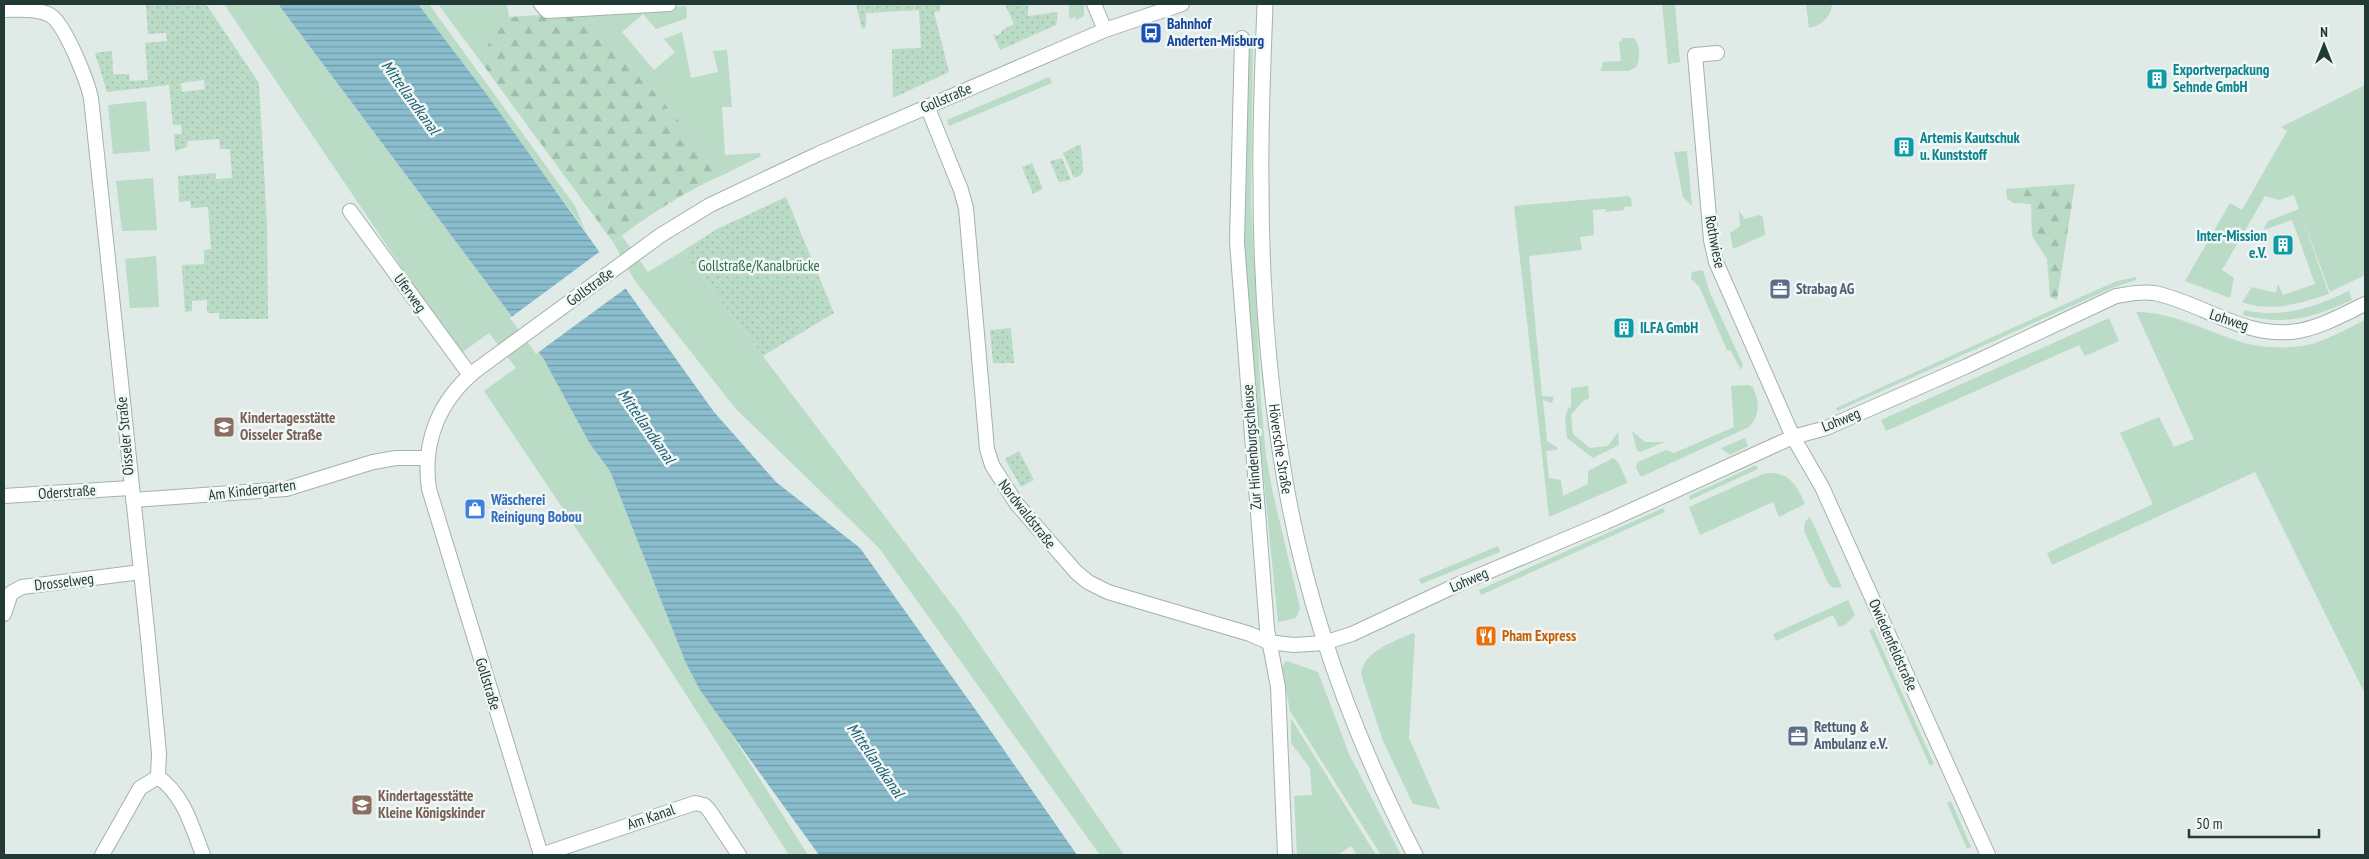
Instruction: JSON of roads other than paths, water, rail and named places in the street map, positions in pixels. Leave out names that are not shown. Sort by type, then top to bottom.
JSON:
[{"type":"main road","name":"Höversche Straße","points":[[1265,4],[1260,184],[1263,270],[1270,361],[1281,458],[1295,528],[1324,643],[1374,770],[1415,855]]},
{"type":"street","points":[[540,4],[548,11],[669,4]]},
{"type":"street","points":[[1094,4],[1105,30]]},
{"type":"street","name":"Gollstraße","points":[[541,855],[431,501],[426,474],[429,442],[439,414],[456,388],[470,375],[635,254],[710,205],[927,106],[1105,30],[1182,4]]},
{"type":"street","name":"Oisseler Straße","points":[[4,10],[39,11],[53,18],[73,50],[87,82],[91,98],[159,753],[158,777]]},
{"type":"street","name":"Zur Hindenburgschleuse","points":[[1242,38],[1237,242],[1268,642],[1278,687],[1285,855]]},
{"type":"street","name":"Rothwiese","points":[[1717,53],[1695,55],[1711,240],[1723,280],[1794,437]]},
{"type":"street","name":"Nordwaldstraße","points":[[927,106],[961,190],[966,208],[987,449],[992,465],[1003,485],[1064,560],[1088,582],[1108,592],[1250,634],[1268,642],[1294,645],[1324,643]]},
{"type":"street","name":"Uferweg","points":[[350,211],[470,375]]},
{"type":"street","name":"Lohweg","points":[[1324,643],[1352,634],[1459,584],[1598,526],[1794,437],[1826,428],[1968,366],[2116,296],[2136,292],[2155,294],[2248,327],[2267,331],[2297,331],[2328,322],[2365,304]]},
{"type":"street","name":"Owiedenfeldstraße","points":[[1794,437],[1822,487],[1988,855]]},
{"type":"street","name":"Am Kindergarten","points":[[132,494],[286,489],[373,462],[396,458],[426,458]]},
{"type":"street","name":"Oderstraße","points":[[4,496],[132,494]]},
{"type":"street","name":"Drosselweg","points":[[4,614],[11,593],[22,587],[141,572]]},
{"type":"street","points":[[102,855],[140,788],[158,777],[167,783],[181,801],[203,855]]},
{"type":"street","name":"Am Kanal","points":[[541,855],[695,802],[704,805],[709,810],[739,855]]},
{"type":"water","name":"Mittellandkanal","points":[[278,4],[418,4],[487,95],[714,412],[776,482],[860,548],[1077,855],[819,855],[700,690],[685,661],[610,471],[590,444],[543,358]]},
{"type":"place","name":"Bahnhof Anderten-Misburg","points":[[1151,33]]},
{"type":"place","name":"Exportverpackung Sehnde GmbH","points":[[2157,79]]},
{"type":"place","name":"Artemis Kautschuk u. Kunststoff","points":[[1904,147]]},
{"type":"place","name":"Inter-Mission e.V.","points":[[2283,245]]},
{"type":"place","name":"Strabag AG","points":[[1780,289]]},
{"type":"place","name":"ILFA GmbH","points":[[1624,328]]},
{"type":"place","name":"Kindertagesstätte Oisseler Straße","points":[[224,427]]},
{"type":"place","name":"Wäscherei Reinigung Bobou","points":[[475,509]]},
{"type":"place","name":"Pham Express","points":[[1486,636]]},
{"type":"place","name":"Rettung & Ambulanz e.V.","points":[[1798,736]]},
{"type":"place","name":"Kindertagesstätte Kleine Königskinder","points":[[362,805]]},
{"type":"park label","name":"Gollstraße/Kanalbrücke","points":[[759,266]]}]
